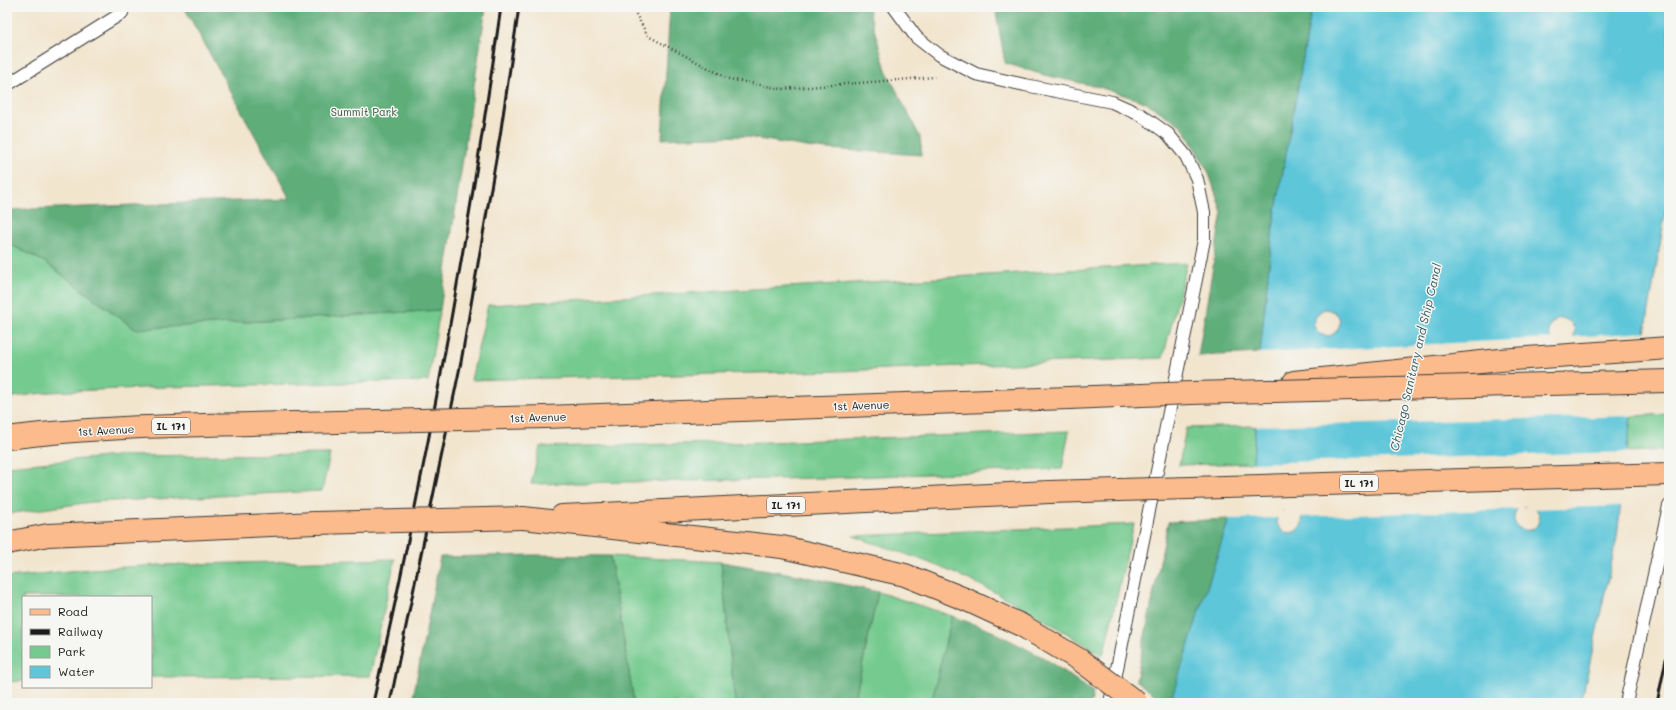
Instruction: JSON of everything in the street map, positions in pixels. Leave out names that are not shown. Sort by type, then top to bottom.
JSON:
[{"type":"main road","points":[[1191,393],[1500,360],[1669,348]]},
{"type":"main road","name":"IL 171","points":[[1191,393],[1669,381]]},
{"type":"main road","name":"1st Avenue","points":[[7,438],[74,431],[159,427],[545,416],[1191,393]]},
{"type":"main road","name":"IL 171","points":[[7,543],[48,535],[315,523],[523,518],[1049,492],[1669,474]]},
{"type":"main road","points":[[523,518],[782,547],[905,575],[967,600],[1021,625],[1080,660],[1137,703]]},
{"type":"lane","points":[[7,85],[122,13],[118,7]]},
{"type":"lane","points":[[894,7],[916,37],[939,55],[976,74],[1112,102],[1141,115],[1168,134],[1186,156],[1197,179],[1204,212],[1204,240],[1110,703]]},
{"type":"lane","points":[[1626,703],[1669,506]]},
{"type":"path","points":[[632,7],[648,36],[729,79],[782,88],[937,77]]},
{"type":"green space","name":"Summit Park","points":[[184,7],[486,7],[440,310],[135,329],[45,262],[7,243],[7,210],[290,199]]},
{"type":"green space","points":[[670,7],[869,7],[886,70],[920,137],[922,155],[813,148],[741,136],[662,139]]},
{"type":"green space","points":[[995,7],[1312,7],[1273,228],[1260,353],[1198,356],[1222,212],[1208,171],[1182,126],[1145,102],[1099,87],[1044,75],[1005,63]]},
{"type":"green space","points":[[7,243],[45,262],[135,329],[440,310],[428,381],[166,387],[50,392],[7,398]]},
{"type":"green space","points":[[1187,263],[1163,358],[839,371],[471,380],[488,305]]},
{"type":"green space","points":[[1669,414],[1669,440],[1667,450],[1627,452],[1631,416]]},
{"type":"green space","points":[[1255,426],[1253,463],[1179,465],[1186,428]]},
{"type":"green space","points":[[1069,431],[1062,469],[825,478],[531,484],[540,447],[769,442]]},
{"type":"green space","points":[[330,454],[322,491],[92,502],[7,514],[7,466],[117,456]]},
{"type":"green space","points":[[1229,519],[1170,703],[1165,703],[1136,680],[1168,522]]},
{"type":"green space","points":[[1134,524],[1103,656],[1031,612],[994,592],[931,563],[853,536]]},
{"type":"green space","points":[[535,555],[610,556],[634,703],[412,703],[440,557]]},
{"type":"green space","points":[[610,556],[721,562],[735,703],[634,703]]},
{"type":"green space","points":[[395,559],[370,676],[152,677],[152,596],[22,596],[22,681],[7,682],[7,577],[91,569],[159,565]]},
{"type":"green space","points":[[721,562],[798,575],[878,592],[854,703],[735,703]]},
{"type":"green space","points":[[878,592],[952,616],[931,703],[854,703]]},
{"type":"green space","points":[[952,616],[992,631],[1044,658],[1093,692],[1091,703],[931,703]]},
{"type":"water","name":"Chicago Sanitary and Ship Canal","points":[[1312,7],[1669,7],[1669,191],[1631,416],[1617,537],[1581,703],[1170,703],[1229,519],[1253,463],[1260,353],[1273,228]],"holes":[[[1324,309],[1333,311],[1338,316],[1340,321],[1339,327],[1330,335],[1324,336],[1315,329],[1314,322],[1316,316]],[[1559,318],[1565,319],[1573,325],[1574,333],[1572,338],[1563,345],[1551,339],[1549,329],[1553,322]],[[1531,505],[1539,513],[1539,520],[1536,526],[1527,530],[1521,529],[1517,526],[1514,521],[1514,515],[1518,507]],[[1287,507],[1300,511],[1302,519],[1301,526],[1297,530],[1286,532],[1277,524],[1277,515]]]},
{"type":"pier","points":[[1647,332],[1633,416],[1253,426],[1258,353],[1553,338],[1557,341],[1563,342],[1569,340],[1571,337]]},
{"type":"pier","points":[[1629,452],[1622,506],[1533,509],[1524,506],[1519,509],[1300,517],[1293,509],[1287,509],[1282,511],[1279,518],[1227,519],[1250,463]]},
{"type":"railway","points":[[373,703],[428,443],[460,269],[501,7]]},
{"type":"railway","points":[[390,703],[461,362],[500,136],[519,7]]},
{"type":"railway","points":[[1657,703],[1669,645]]}]
